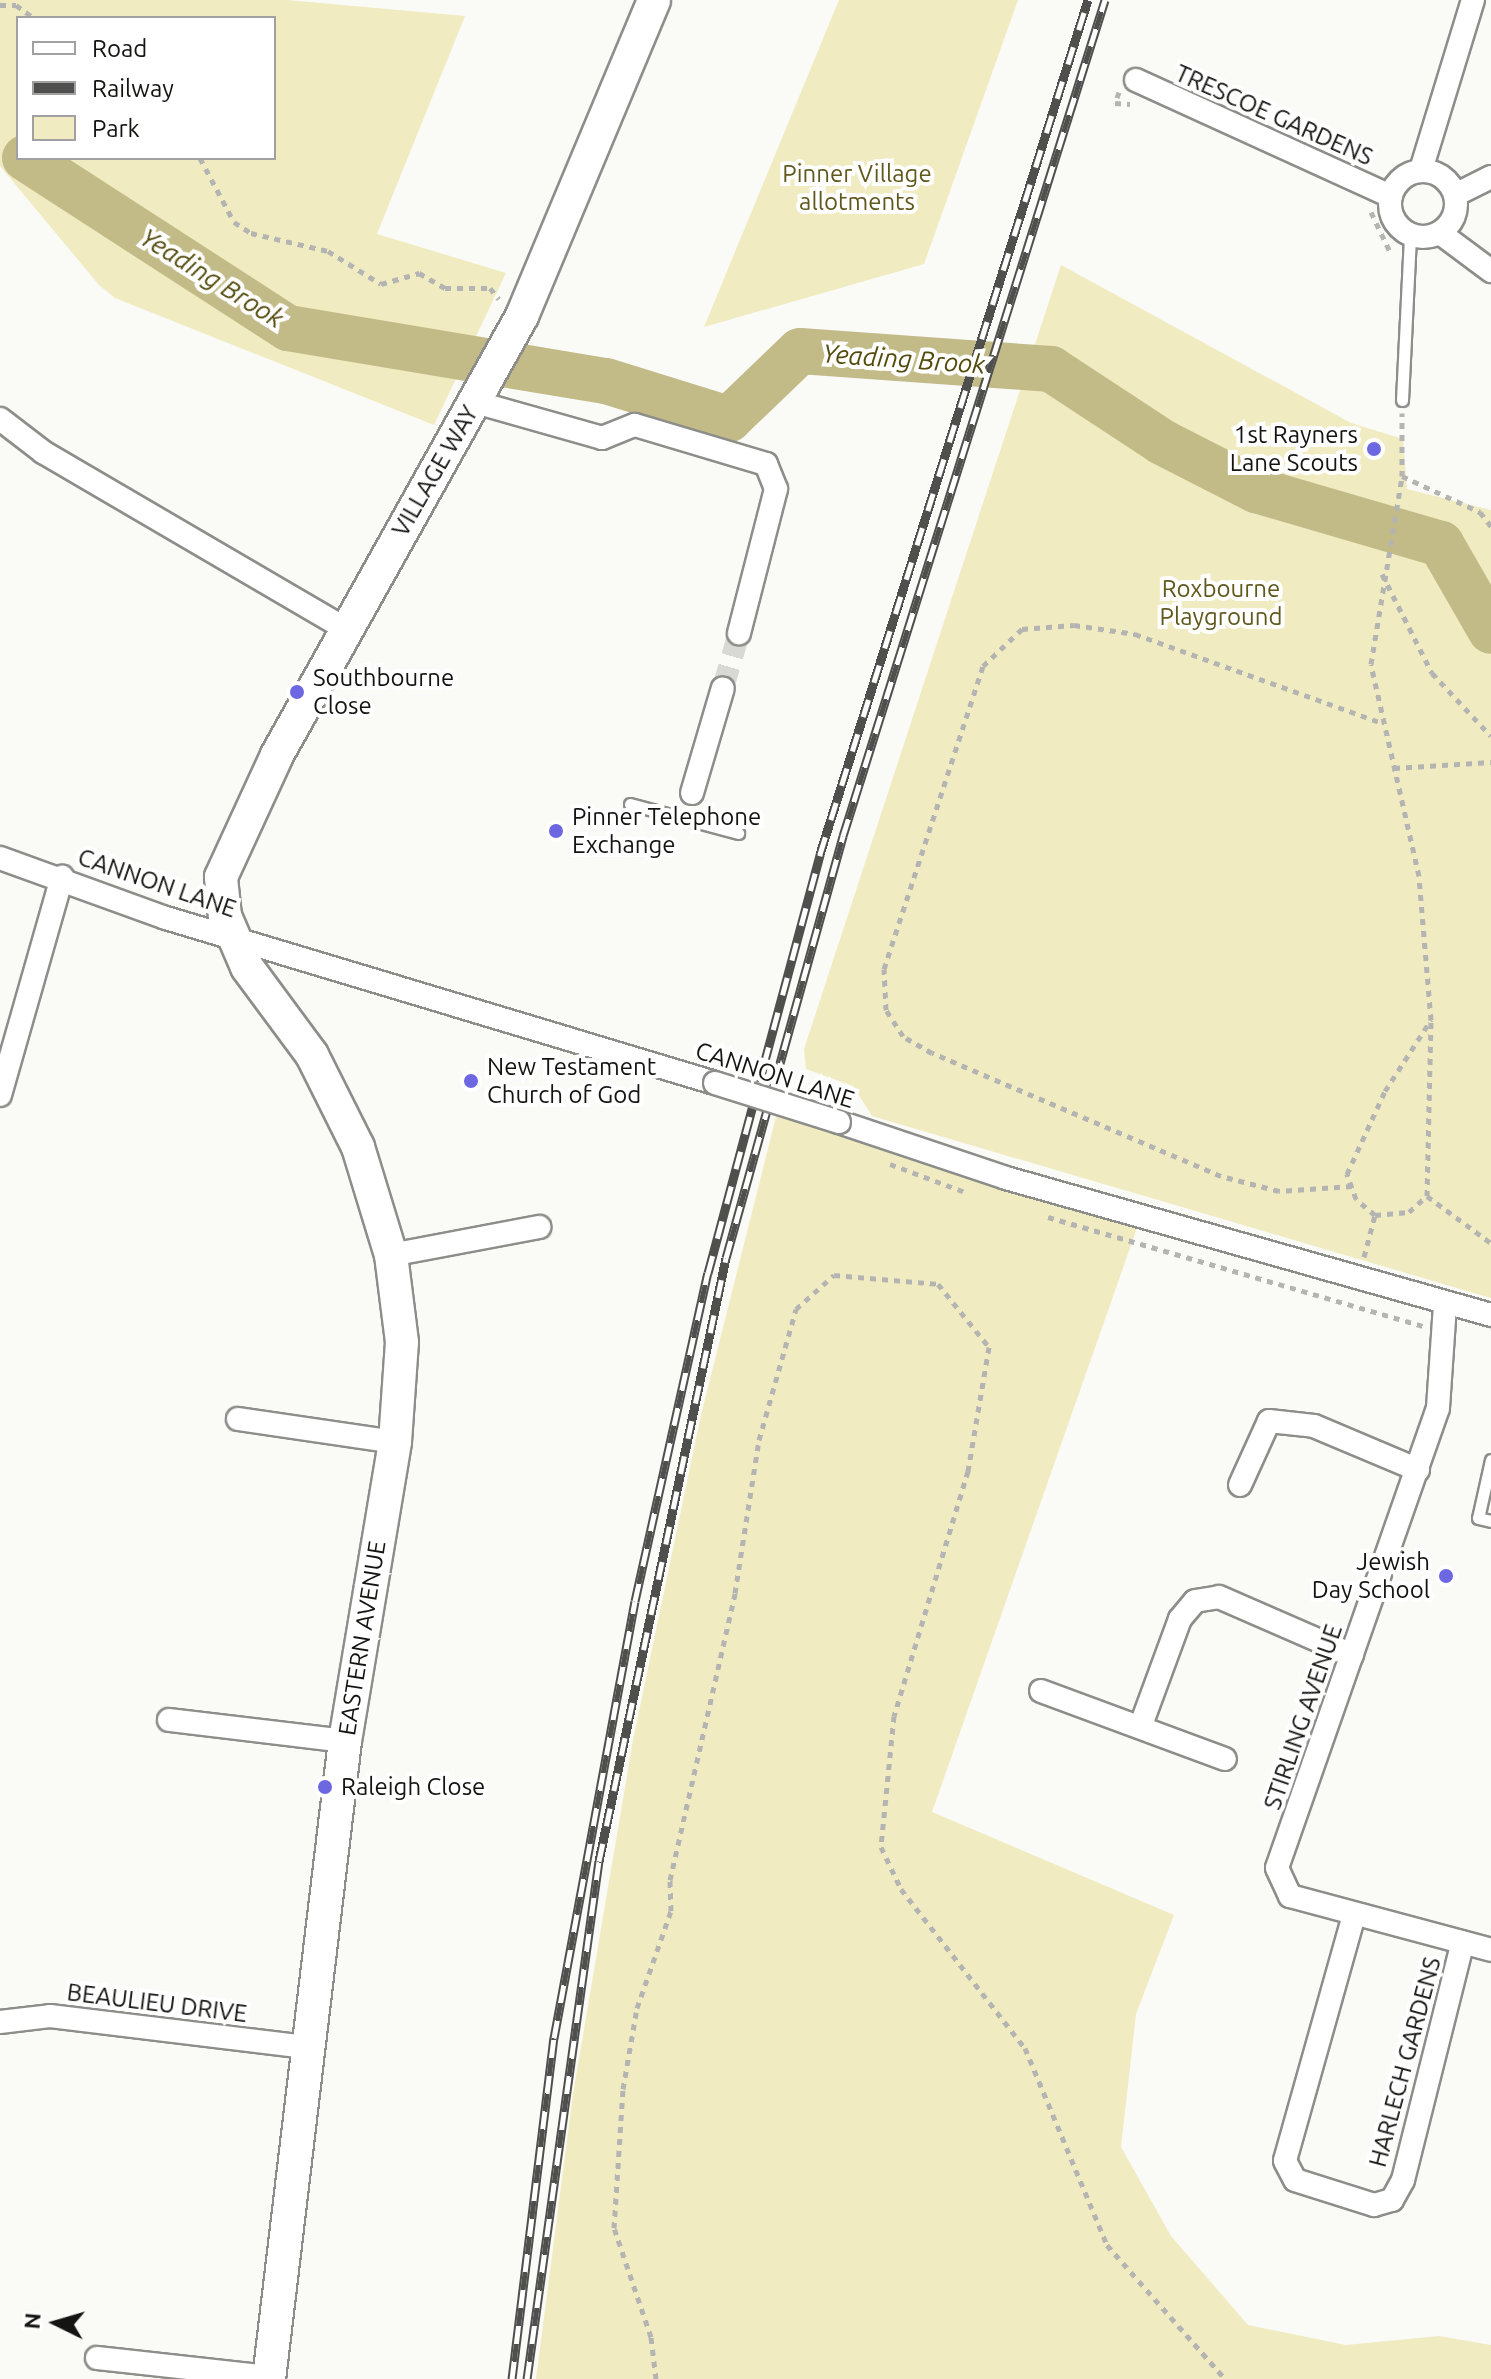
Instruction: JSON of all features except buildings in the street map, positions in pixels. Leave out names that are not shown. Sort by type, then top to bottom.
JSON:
[{"type":"street","name":"VILLAGE WAY","points":[[232,937],[220,887],[224,860],[346,629],[490,376],[654,0]]},
{"type":"street","points":[[1421,170],[1473,0]]},
{"type":"street","name":"TRESCOE GARDENS","points":[[1129,80],[1391,196]]},
{"type":"street","points":[[1440,233],[1454,217],[1455,195],[1443,177],[1421,170],[1402,178],[1391,196],[1391,214],[1410,235],[1440,233],[1491,271]]},
{"type":"street","points":[[1455,195],[1491,177]]},
{"type":"street","points":[[490,376],[602,438],[635,425],[766,464],[774,476],[739,633]]},
{"type":"street","points":[[0,419],[43,452],[346,629]]},
{"type":"street","points":[[692,793],[723,688]]},
{"type":"street","name":"CANNON LANE","points":[[0,858],[232,937],[1445,1305],[1491,1315]]},
{"type":"street","points":[[0,1095],[62,877]]},
{"type":"street","name":"EASTERN AVENUE","points":[[232,937],[336,1098],[391,1255],[402,1342],[395,1442],[345,1741],[269,2378]]},
{"type":"street","points":[[391,1255],[539,1227]]},
{"type":"street","name":"STIRLING AVENUE","points":[[1445,1305],[1438,1408],[1277,1868],[1290,1896],[1491,1950]]},
{"type":"street","points":[[238,1419],[395,1442]]},
{"type":"street","points":[[1240,1485],[1269,1421],[1314,1426],[1418,1470]]},
{"type":"street","points":[[1141,1725],[1180,1619],[1195,1601],[1219,1597],[1352,1655]]},
{"type":"street","points":[[1041,1691],[1141,1725],[1225,1759]]},
{"type":"street","points":[[169,1720],[345,1741]]},
{"type":"street","name":"HARLECH GARDENS","points":[[1354,1915],[1285,2161],[1295,2180],[1374,2205],[1392,2200],[1403,2180],[1463,1942]]},
{"type":"street","name":"BEAULIEU DRIVE","points":[[0,2022],[50,2016],[308,2047]]},
{"type":"street","points":[[97,2358],[269,2378]]},
{"type":"lane","points":[[1402,400],[1403,282],[1410,235]]},
{"type":"lane","points":[[684,819],[692,793]]},
{"type":"lane","points":[[630,804],[738,833]]},
{"type":"lane","points":[[1491,1460],[1478,1518],[1491,1521]]},
{"type":"path","points":[[0,5],[16,5],[31,16]]},
{"type":"path","points":[[1129,80],[1115,103],[1142,105]]},
{"type":"path","points":[[201,160],[234,222],[251,233],[328,251],[381,284],[419,273],[445,288],[490,288],[505,306]]},
{"type":"path","points":[[1367,207],[1391,255],[1390,282],[1403,282]]},
{"type":"path","points":[[1375,1215],[1409,1212],[1427,1196],[1431,1020],[1419,876],[1394,768],[1379,722],[1371,664],[1381,573],[1402,476],[1402,400]]},
{"type":"path","points":[[1402,476],[1480,512],[1491,526]]},
{"type":"path","points":[[1381,573],[1432,673],[1491,736]]},
{"type":"path","points":[[1352,1186],[1279,1191],[1221,1176],[932,1053],[903,1036],[886,1010],[884,969],[983,666],[1022,629],[1074,625],[1135,634],[1379,722]]},
{"type":"path","points":[[1394,768],[1491,762]]},
{"type":"path","points":[[1375,1215],[1352,1186],[1347,1174],[1385,1091],[1431,1020]]},
{"type":"path","points":[[1427,1196],[1491,1243]]},
{"type":"path","points":[[1362,1264],[1375,1215]]},
{"type":"path","points":[[656,2379],[651,2337],[614,2228],[623,2089],[637,2008],[671,1911],[670,1880],[735,1593],[759,1440],[796,1309],[834,1275],[938,1284],[989,1347],[968,1471],[894,1716],[881,1847],[901,1889],[1025,2048],[1107,2245],[1225,2379]]},
{"type":"green space","points":[[0,0],[287,0],[465,16],[377,234],[506,273],[434,425],[115,298],[99,285],[0,166]]},
{"type":"green space","name":"Pinner Village allotments","points":[[839,0],[1018,0],[924,264],[704,327]]},
{"type":"green space","name":"Roxbourne Playground","points":[[1061,265],[1351,423],[1403,439],[1407,489],[1491,510],[1491,1298],[872,1116],[853,1086],[806,1069],[804,1049]]},
{"type":"green space","points":[[777,1113],[1137,1228],[932,1812],[1174,1915],[1136,2014],[1121,2147],[1171,2236],[1248,2325],[1346,2345],[1439,2336],[1491,2345],[1491,2379],[536,2379],[573,2094],[633,1740],[701,1415]]},
{"type":"waterway","name":"Yeading Brook","points":[[28,160],[288,328],[606,381],[729,419],[800,351],[1051,369],[1162,442],[1256,490],[1441,544],[1491,631]]},
{"type":"tunnel","points":[[723,688],[739,633]]},
{"type":"railway","points":[[512,2379],[554,2038],[635,1601],[708,1273],[820,854],[1088,0]]},
{"type":"railway","points":[[527,2379],[599,1861],[726,1258],[843,836],[1105,0]]},
{"type":"place","name":"1st Rayners Lane Scouts","points":[[1374,449]]},
{"type":"place","name":"Southbourne Close","points":[[297,692]]},
{"type":"place","name":"Pinner Telephone Exchange","points":[[556,831]]},
{"type":"place","name":"New Testament Church of God","points":[[471,1081]]},
{"type":"place","name":"Jewish Day School","points":[[1446,1576]]},
{"type":"place","name":"Raleigh Close","points":[[325,1787]]}]
